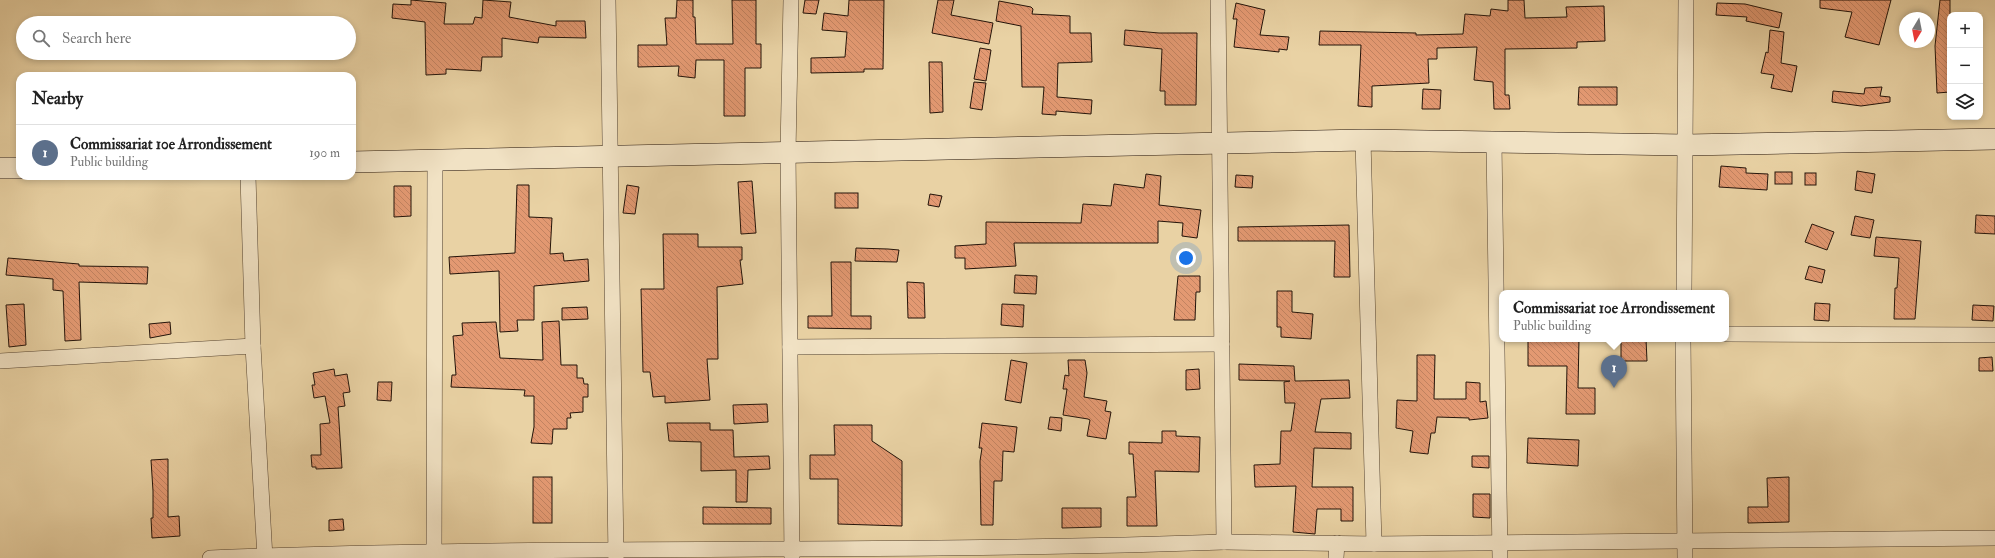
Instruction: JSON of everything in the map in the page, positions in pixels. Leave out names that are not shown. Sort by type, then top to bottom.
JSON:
[{"type":"street","points":[[608,0],[616,554]]},
{"type":"street","points":[[791,0],[788,152],[792,554]]},
{"type":"street","points":[[1218,0],[1221,144],[1224,542]]},
{"type":"street","points":[[1684,290],[1686,0]]},
{"type":"street","points":[[356,162],[1363,140],[1686,145],[1995,139]]},
{"type":"street","points":[[1363,140],[1374,544]]},
{"type":"street","points":[[1494,143],[1500,558]]},
{"type":"street","points":[[434,554],[435,160]]},
{"type":"street","points":[[0,168],[16,168]]},
{"type":"street","points":[[248,180],[253,346],[265,557]]},
{"type":"street","points":[[1729,334],[1995,335]]},
{"type":"street","points":[[1683,342],[1685,558]]},
{"type":"street","points":[[790,347],[1222,344]]},
{"type":"street","points":[[0,361],[253,346]]},
{"type":"street","points":[[210,558],[434,554],[792,554],[1141,551],[1224,542],[1336,551],[1374,544],[1995,538]]},
{"type":"building","points":[[411,0],[446,3],[444,24],[473,24],[475,17],[482,18],[483,0],[511,2],[509,17],[556,26],[556,21],[585,21],[586,38],[539,37],[538,43],[502,38],[502,57],[482,57],[481,71],[446,69],[446,74],[426,75],[425,22],[392,18],[393,4],[411,5]]},
{"type":"building","points":[[677,0],[693,0],[696,44],[733,44],[732,0],[756,0],[756,44],[761,44],[761,68],[745,68],[745,116],[724,116],[724,60],[696,60],[695,78],[678,76],[679,66],[638,67],[638,45],[667,45],[665,18],[676,18]]},
{"type":"building","points":[[805,0],[819,0],[816,14],[803,13]]},
{"type":"building","points":[[849,0],[884,0],[883,69],[864,69],[864,72],[811,73],[811,58],[845,57],[847,32],[822,30],[824,13],[848,16]]},
{"type":"building","points":[[938,0],[954,0],[951,15],[993,23],[989,44],[932,33]]},
{"type":"building","points":[[1508,0],[1524,0],[1525,18],[1567,17],[1566,7],[1604,6],[1605,41],[1577,42],[1577,48],[1505,49],[1505,95],[1509,95],[1510,109],[1494,109],[1493,82],[1474,80],[1477,47],[1437,48],[1437,59],[1428,59],[1429,83],[1372,86],[1372,107],[1358,106],[1361,45],[1319,45],[1320,31],[1416,33],[1416,35],[1463,34],[1465,14],[1490,16],[1491,9],[1508,11]]},
{"type":"building","points":[[1820,0],[1891,0],[1879,45],[1845,37],[1852,12],[1820,8]]},
{"type":"building","points":[[1940,0],[1950,0],[1950,12],[1947,12],[1947,92],[1937,93],[1935,46]]},
{"type":"building","points":[[999,1],[1031,7],[1033,9],[1032,14],[1070,16],[1070,33],[1091,33],[1092,62],[1058,63],[1057,97],[1092,100],[1091,114],[1056,111],[1056,115],[1042,114],[1044,87],[1022,87],[1021,26],[996,21]]},
{"type":"building","points":[[1236,3],[1265,10],[1260,35],[1289,37],[1287,50],[1279,49],[1279,52],[1234,47],[1237,19],[1233,19]]},
{"type":"building","points":[[1717,3],[1745,4],[1782,13],[1779,28],[1746,21],[1747,17],[1716,15]]},
{"type":"building","points":[[1125,30],[1159,33],[1197,33],[1196,105],[1165,105],[1165,91],[1160,91],[1162,49],[1124,45]]},
{"type":"building","points":[[1770,30],[1784,32],[1781,63],[1797,66],[1792,92],[1771,88],[1774,75],[1761,73],[1766,52],[1768,53]]},
{"type":"building","points":[[980,48],[991,50],[986,81],[974,79]]},
{"type":"building","points":[[929,62],[942,62],[943,112],[930,113]]},
{"type":"building","points":[[974,82],[986,83],[982,110],[970,108]]},
{"type":"building","points":[[1579,87],[1617,87],[1617,105],[1578,105]]},
{"type":"building","points":[[1882,87],[1880,96],[1890,97],[1890,102],[1861,106],[1832,102],[1833,91],[1864,94],[1865,88]]},
{"type":"building","points":[[1423,89],[1441,90],[1440,109],[1422,109]]},
{"type":"building","points":[[1721,166],[1746,168],[1746,173],[1768,174],[1767,190],[1719,187]]},
{"type":"building","points":[[1857,171],[1875,174],[1872,193],[1855,190]]},
{"type":"building","points":[[1775,172],[1792,172],[1792,184],[1775,184]]},
{"type":"building","points":[[1805,173],[1816,173],[1816,185],[1805,185]]},
{"type":"building","points":[[1146,174],[1161,176],[1159,205],[1201,210],[1197,238],[1182,236],[1183,223],[1158,221],[1158,243],[1014,243],[1016,266],[965,269],[965,258],[955,258],[955,246],[986,244],[986,222],[1081,223],[1083,204],[1111,206],[1114,184],[1144,188]]},
{"type":"building","points":[[1236,175],[1253,176],[1252,188],[1235,187]]},
{"type":"building","points":[[752,181],[756,233],[741,234],[738,182]]},
{"type":"building","points":[[517,185],[529,185],[529,217],[552,218],[550,254],[563,253],[564,261],[588,259],[589,281],[534,286],[534,320],[517,320],[518,331],[500,332],[499,271],[450,274],[449,257],[515,253]]},
{"type":"building","points":[[627,185],[639,187],[635,214],[623,213]]},
{"type":"building","points":[[394,186],[411,186],[411,216],[394,217]]},
{"type":"building","points":[[835,193],[858,193],[858,208],[835,208]]},
{"type":"building","points":[[930,194],[942,196],[939,207],[928,205]]},
{"type":"building","points":[[1976,215],[1995,216],[1995,234],[1975,233]]},
{"type":"building","points":[[1855,216],[1874,220],[1870,238],[1851,235]]},
{"type":"building","points":[[1812,224],[1834,232],[1827,250],[1805,242]]},
{"type":"building","points":[[1349,225],[1350,277],[1334,277],[1335,241],[1238,241],[1238,227]]},
{"type":"building","points":[[663,234],[698,234],[698,247],[742,247],[742,260],[740,260],[743,284],[717,287],[718,359],[707,359],[710,400],[665,403],[665,396],[653,397],[650,372],[643,372],[641,289],[664,289]]},
{"type":"building","points":[[1876,237],[1921,241],[1915,319],[1894,319],[1895,288],[1897,288],[1899,258],[1874,256]]},
{"type":"building","points":[[856,248],[899,250],[897,262],[855,261]]},
{"type":"building","points":[[8,258],[79,264],[79,266],[148,267],[147,284],[79,282],[81,340],[65,341],[63,291],[53,290],[53,279],[6,275]]},
{"type":"building","points":[[831,262],[851,262],[851,316],[871,316],[871,329],[808,328],[808,316],[832,316]]},
{"type":"building","points":[[1809,266],[1825,270],[1822,283],[1805,279]]},
{"type":"building","points":[[1015,275],[1037,276],[1036,294],[1014,293]]},
{"type":"building","points":[[1178,276],[1200,276],[1200,292],[1196,292],[1195,320],[1174,320]]},
{"type":"building","points":[[907,282],[924,283],[925,318],[908,318]]},
{"type":"building","points":[[1277,291],[1292,291],[1292,312],[1313,314],[1311,339],[1281,337],[1281,327],[1277,327]]},
{"type":"building","points":[[1815,303],[1830,304],[1829,321],[1814,320]]},
{"type":"building","points":[[24,304],[26,345],[9,347],[6,305]]},
{"type":"building","points":[[1002,304],[1024,305],[1023,327],[1001,325]]},
{"type":"building","points":[[1973,305],[1994,306],[1993,321],[1972,320]]},
{"type":"building","points":[[587,307],[588,319],[562,320],[562,308]]},
{"type":"building","points":[[559,321],[561,365],[577,365],[577,378],[583,378],[584,384],[588,384],[588,397],[583,397],[583,412],[570,413],[571,418],[567,418],[567,429],[553,429],[552,444],[531,443],[534,427],[534,396],[524,396],[525,390],[451,387],[452,375],[456,375],[453,336],[463,335],[462,323],[496,322],[500,358],[543,360],[542,322]]},
{"type":"building","points":[[170,322],[171,334],[150,338],[149,324]]},
{"type":"building","points":[[1528,342],[1579,342],[1578,388],[1595,388],[1595,414],[1566,414],[1567,366],[1528,366]]},
{"type":"building","points":[[1621,342],[1646,342],[1647,361],[1621,361]]},
{"type":"building","points":[[1417,355],[1435,355],[1434,399],[1466,399],[1466,382],[1480,383],[1480,402],[1486,401],[1488,418],[1469,420],[1469,418],[1437,417],[1435,433],[1431,433],[1428,454],[1410,452],[1413,431],[1396,428],[1397,400],[1417,401]]},
{"type":"building","points":[[1992,357],[1993,371],[1979,371],[1979,358]]},
{"type":"building","points":[[1011,360],[1027,363],[1021,403],[1005,400]]},
{"type":"building","points":[[1068,360],[1085,360],[1087,373],[1084,397],[1107,401],[1105,411],[1111,412],[1106,439],[1087,436],[1090,420],[1063,415],[1067,389],[1063,389],[1065,375],[1069,376]]},
{"type":"building","points":[[1239,364],[1294,366],[1295,381],[1349,380],[1350,398],[1321,399],[1315,432],[1351,433],[1351,449],[1314,448],[1312,487],[1353,487],[1353,521],[1341,521],[1341,509],[1317,509],[1315,534],[1293,532],[1296,486],[1255,487],[1254,465],[1280,464],[1281,431],[1291,431],[1295,403],[1285,403],[1284,382],[1290,381],[1239,380]]},
{"type":"building","points":[[334,369],[335,376],[347,374],[350,392],[343,393],[345,406],[338,407],[342,468],[316,469],[316,467],[312,467],[311,455],[321,455],[320,424],[330,423],[325,396],[314,398],[312,385],[315,385],[313,373]]},
{"type":"building","points":[[1199,369],[1200,389],[1186,390],[1186,370]]},
{"type":"building","points":[[378,382],[392,382],[391,401],[377,400]]},
{"type":"building","points":[[767,404],[768,422],[734,424],[733,405]]},
{"type":"building","points":[[1050,417],[1062,418],[1061,431],[1048,429]]},
{"type":"building","points":[[667,423],[710,423],[710,430],[733,430],[734,457],[769,456],[770,469],[748,470],[747,502],[736,502],[736,470],[701,471],[701,442],[669,441]]},
{"type":"building","points":[[982,423],[1017,427],[1014,452],[1003,451],[1002,481],[994,481],[993,525],[981,525],[980,461],[982,448],[979,448]]},
{"type":"building","points":[[834,425],[872,425],[872,441],[902,461],[902,526],[838,524],[838,479],[810,479],[810,455],[835,455]]},
{"type":"building","points":[[1162,431],[1176,431],[1176,436],[1200,437],[1199,472],[1155,471],[1157,526],[1127,526],[1127,497],[1136,497],[1133,454],[1129,454],[1129,442],[1162,443]]},
{"type":"building","points":[[1528,438],[1579,440],[1578,466],[1527,463]]},
{"type":"building","points":[[1472,456],[1489,456],[1489,468],[1472,467]]},
{"type":"building","points":[[168,459],[168,517],[179,516],[180,536],[152,538],[151,518],[153,518],[153,491],[151,460]]},
{"type":"building","points":[[533,477],[552,477],[552,523],[533,523]]},
{"type":"building","points":[[1789,477],[1789,522],[1748,523],[1748,507],[1768,507],[1767,478]]},
{"type":"building","points":[[1473,494],[1490,494],[1490,518],[1473,517]]},
{"type":"building","points":[[703,507],[771,508],[771,524],[703,524]]},
{"type":"building","points":[[1062,508],[1101,508],[1101,527],[1062,528]]},
{"type":"building","points":[[343,519],[344,530],[329,531],[329,520]]},
{"type":"place","name":"Commissariat 10e Arrondissement","points":[[1614,388]]}]
